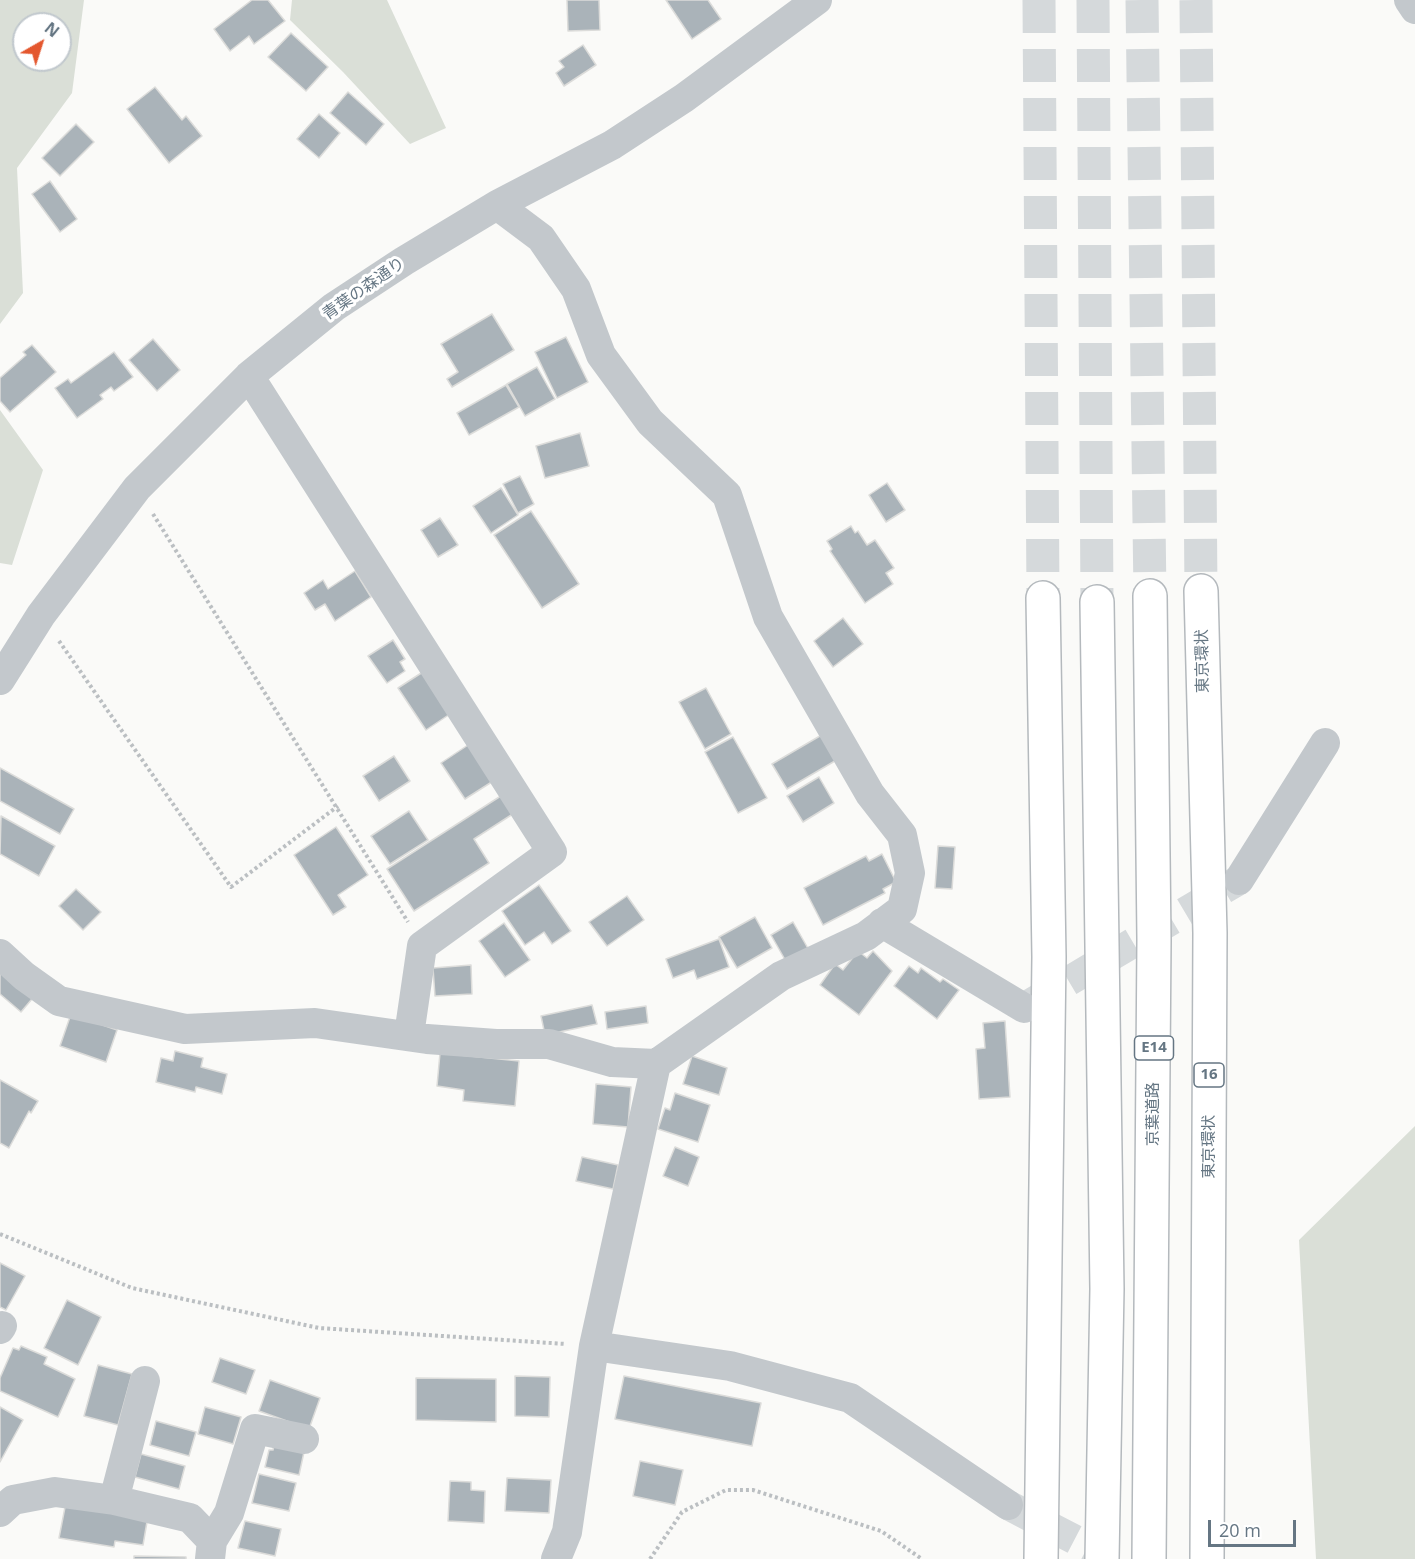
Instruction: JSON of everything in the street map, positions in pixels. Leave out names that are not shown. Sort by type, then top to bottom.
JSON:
[{"type":"highway","name":"東京環状","points":[[1201,591],[1210,933],[1207,1559]]},
{"type":"highway","name":"京葉道路","points":[[1149,1559],[1154,1162],[1150,596]]},
{"type":"highway","points":[[1041,1559],[1049,969],[1043,598]]},
{"type":"highway","points":[[1097,602],[1107,1289],[1102,1559]]},
{"type":"street","name":"青葉の森通り","points":[[0,680],[40,615],[137,488],[249,376],[334,307],[404,261],[497,205],[612,145],[684,98],[818,0]]},
{"type":"street","points":[[1409,0],[1415,9]]},
{"type":"street","points":[[0,954],[24,976],[59,1001],[185,1029],[315,1023],[496,1044],[549,1044],[612,1062],[656,1064],[781,976],[866,936],[902,909],[910,873],[902,835],[870,794],[768,617],[727,495],[650,422],[601,355],[576,289],[541,238],[497,205]]},
{"type":"street","points":[[249,376],[552,852],[422,946],[409,1035]]},
{"type":"street","points":[[1239,880],[1325,743]]},
{"type":"street","points":[[882,923],[1024,1008]]},
{"type":"street","points":[[556,1559],[567,1532],[594,1346],[656,1064]]},
{"type":"street","points":[[594,1346],[730,1365],[850,1398],[1008,1505]]},
{"type":"street","points":[[114,1500],[145,1381]]},
{"type":"street","points":[[211,1550],[229,1513],[255,1429],[304,1439]]},
{"type":"street","points":[[0,1512],[13,1500],[55,1492],[114,1500],[190,1518],[211,1550]]},
{"type":"path","points":[[137,488],[338,806],[422,946]]},
{"type":"path","points":[[40,615],[231,887],[338,806]]},
{"type":"path","points":[[0,1234],[132,1288],[319,1328],[594,1346]]},
{"type":"path","points":[[650,1559],[682,1512],[726,1490],[753,1491],[881,1532],[922,1559]]},
{"type":"shaded area","points":[[0,0],[84,0],[72,93],[17,168],[23,293],[0,324]]},
{"type":"shaded area","points":[[292,0],[387,0],[446,128],[410,144],[343,72],[290,20]]},
{"type":"shaded area","points":[[0,410],[43,470],[12,565],[0,563]]},
{"type":"shaded area","points":[[1415,1126],[1415,1559],[1316,1559],[1299,1240]]},
{"type":"building","points":[[252,0],[268,0],[285,21],[254,44],[249,36],[230,51],[214,29]]},
{"type":"building","points":[[567,0],[599,0],[600,30],[568,31]]},
{"type":"building","points":[[666,0],[708,0],[721,19],[692,39]]},
{"type":"building","points":[[291,33],[328,67],[306,91],[268,57]]},
{"type":"building","points":[[583,45],[596,65],[564,86],[556,73],[564,67],[559,61]]},
{"type":"building","points":[[155,87],[182,120],[186,116],[202,136],[169,163],[127,109]]},
{"type":"building","points":[[348,92],[384,124],[366,145],[330,113]]},
{"type":"building","points":[[319,114],[340,133],[319,158],[297,139]]},
{"type":"building","points":[[76,124],[94,142],[60,176],[42,158]]},
{"type":"building","points":[[50,181],[77,219],[60,232],[32,194]]},
{"type":"building","points":[[492,314],[514,350],[452,387],[447,379],[458,372],[441,344]]},
{"type":"building","points":[[566,337],[588,382],[557,398],[535,352]]},
{"type":"building","points":[[153,339],[180,370],[157,391],[129,360]]},
{"type":"building","points":[[32,345],[56,372],[10,412],[0,401],[0,378],[26,355],[23,352]]},
{"type":"building","points":[[114,352],[133,377],[114,391],[111,387],[100,395],[103,399],[77,418],[55,388],[68,379],[71,383]]},
{"type":"building","points":[[537,367],[555,399],[525,416],[507,384]]},
{"type":"building","points":[[506,385],[519,407],[469,435],[457,413]]},
{"type":"building","points":[[580,433],[589,466],[545,478],[536,446]]},
{"type":"building","points":[[520,476],[534,504],[518,513],[503,484]]},
{"type":"building","points":[[887,483],[905,510],[886,522],[869,495]]},
{"type":"building","points":[[501,488],[518,515],[491,533],[473,506]]},
{"type":"building","points":[[531,511],[579,584],[542,608],[494,535]]},
{"type":"building","points":[[440,518],[458,545],[438,557],[421,530]]},
{"type":"building","points":[[851,526],[855,533],[858,531],[867,545],[875,540],[894,568],[886,573],[893,584],[865,603],[830,551],[832,549],[827,541]]},
{"type":"building","points":[[355,571],[371,597],[335,621],[325,604],[315,610],[304,593],[323,580],[328,589]]},
{"type":"building","points":[[843,618],[863,644],[833,667],[814,641]]},
{"type":"building","points":[[393,640],[405,659],[400,662],[405,671],[387,683],[368,656]]},
{"type":"building","points":[[429,668],[456,710],[426,730],[398,688]]},
{"type":"building","points":[[706,688],[731,734],[705,749],[679,702]]},
{"type":"building","points":[[825,733],[840,758],[787,789],[772,764]]},
{"type":"building","points":[[733,737],[767,798],[738,813],[705,752]]},
{"type":"building","points":[[474,741],[498,778],[465,799],[441,763]]},
{"type":"building","points":[[394,756],[410,781],[379,801],[363,776]]},
{"type":"building","points":[[0,768],[74,809],[60,834],[0,801]]},
{"type":"building","points":[[819,777],[834,803],[803,822],[787,796]]},
{"type":"building","points":[[507,792],[519,810],[474,839],[489,863],[414,911],[387,869]]},
{"type":"building","points":[[409,811],[428,840],[390,864],[371,836]]},
{"type":"building","points":[[1,816],[55,846],[39,876],[0,854]]},
{"type":"building","points":[[336,827],[368,875],[338,895],[346,907],[333,915],[294,855]]},
{"type":"building","points":[[938,846],[955,847],[952,889],[935,888]]},
{"type":"building","points":[[882,854],[896,882],[883,889],[885,893],[823,925],[804,888],[866,856],[869,861]]},
{"type":"building","points":[[539,885],[571,931],[552,944],[544,932],[525,945],[502,911]]},
{"type":"building","points":[[76,889],[101,912],[83,930],[59,906]]},
{"type":"building","points":[[627,896],[644,920],[607,946],[589,922]]},
{"type":"building","points":[[755,917],[772,948],[737,968],[719,937]]},
{"type":"building","points":[[793,922],[810,952],[788,965],[771,935]]},
{"type":"building","points":[[504,923],[530,960],[505,977],[479,941]]},
{"type":"building","points":[[719,939],[729,967],[697,979],[694,970],[673,978],[666,959]]},
{"type":"building","points":[[858,951],[867,958],[873,951],[892,971],[859,1015],[820,985],[835,964],[843,970]]},
{"type":"building","points":[[471,965],[472,994],[435,996],[433,968]]},
{"type":"building","points":[[909,966],[918,973],[921,968],[940,982],[943,979],[959,990],[937,1019],[894,986]]},
{"type":"building","points":[[0,967],[37,993],[21,1012],[0,994]]},
{"type":"building","points":[[592,1005],[597,1024],[545,1035],[541,1016]]},
{"type":"building","points":[[646,1006],[648,1023],[607,1029],[605,1012]]},
{"type":"building","points":[[71,1014],[117,1030],[106,1062],[60,1046]]},
{"type":"building","points":[[1005,1021],[1010,1097],[979,1099],[976,1049],[985,1048],[983,1023]]},
{"type":"building","points":[[175,1051],[203,1058],[201,1067],[227,1074],[222,1094],[196,1087],[195,1092],[156,1082],[161,1058],[173,1061]]},
{"type":"building","points":[[440,1053],[519,1061],[515,1106],[463,1101],[464,1090],[437,1086]]},
{"type":"building","points":[[692,1056],[727,1068],[719,1095],[683,1084]]},
{"type":"building","points":[[0,1080],[38,1101],[31,1113],[29,1111],[9,1148],[0,1143]]},
{"type":"building","points":[[596,1084],[631,1087],[628,1127],[593,1124]]},
{"type":"building","points":[[675,1093],[710,1105],[698,1142],[658,1129],[665,1108],[670,1110]]},
{"type":"building","points":[[675,1147],[699,1157],[688,1186],[663,1176]]},
{"type":"building","points":[[582,1157],[618,1165],[613,1189],[576,1181]]},
{"type":"building","points":[[0,1263],[25,1276],[6,1310],[0,1307]]},
{"type":"building","points":[[67,1300],[101,1317],[78,1365],[44,1348]]},
{"type":"building","points":[[21,1346],[47,1357],[44,1364],[75,1379],[58,1417],[0,1391],[0,1378],[13,1348],[19,1350]]},
{"type":"building","points":[[220,1358],[255,1370],[246,1394],[212,1382]]},
{"type":"building","points":[[98,1365],[132,1374],[118,1425],[84,1416]]},
{"type":"building","points":[[515,1376],[550,1377],[549,1417],[515,1416]]},
{"type":"building","points":[[624,1376],[761,1403],[752,1446],[615,1419]]},
{"type":"building","points":[[416,1378],[496,1379],[496,1422],[416,1420]]},
{"type":"building","points":[[270,1380],[320,1398],[309,1429],[259,1411]]},
{"type":"building","points":[[0,1407],[23,1420],[0,1462]]},
{"type":"building","points":[[205,1407],[241,1417],[233,1444],[198,1434]]},
{"type":"building","points":[[156,1421],[196,1432],[189,1456],[150,1445]]},
{"type":"building","points":[[275,1440],[304,1452],[299,1475],[265,1467],[269,1450],[273,1450]]},
{"type":"building","points":[[141,1454],[185,1466],[179,1489],[135,1477]]},
{"type":"building","points":[[640,1461],[683,1470],[675,1505],[633,1496]]},
{"type":"building","points":[[259,1474],[296,1483],[289,1511],[252,1503]]},
{"type":"building","points":[[507,1478],[551,1480],[549,1513],[505,1511]]},
{"type":"building","points":[[450,1481],[471,1482],[471,1490],[485,1491],[484,1523],[448,1521]]},
{"type":"building","points":[[66,1502],[148,1516],[143,1545],[115,1541],[114,1547],[59,1538]]},
{"type":"building","points":[[245,1521],[281,1529],[275,1556],[238,1548]]},
{"type":"building","points":[[134,1556],[186,1557],[186,1559],[134,1559]]},
{"type":"tunnel","points":[[1039,0],[1043,598]]},
{"type":"tunnel","points":[[1093,0],[1097,602]]},
{"type":"tunnel","points":[[1142,0],[1150,596]]},
{"type":"tunnel","points":[[1196,0],[1201,591]]},
{"type":"tunnel","points":[[1030,1004],[1239,880]]},
{"type":"tunnel","points":[[1008,1505],[1112,1559]]}]
